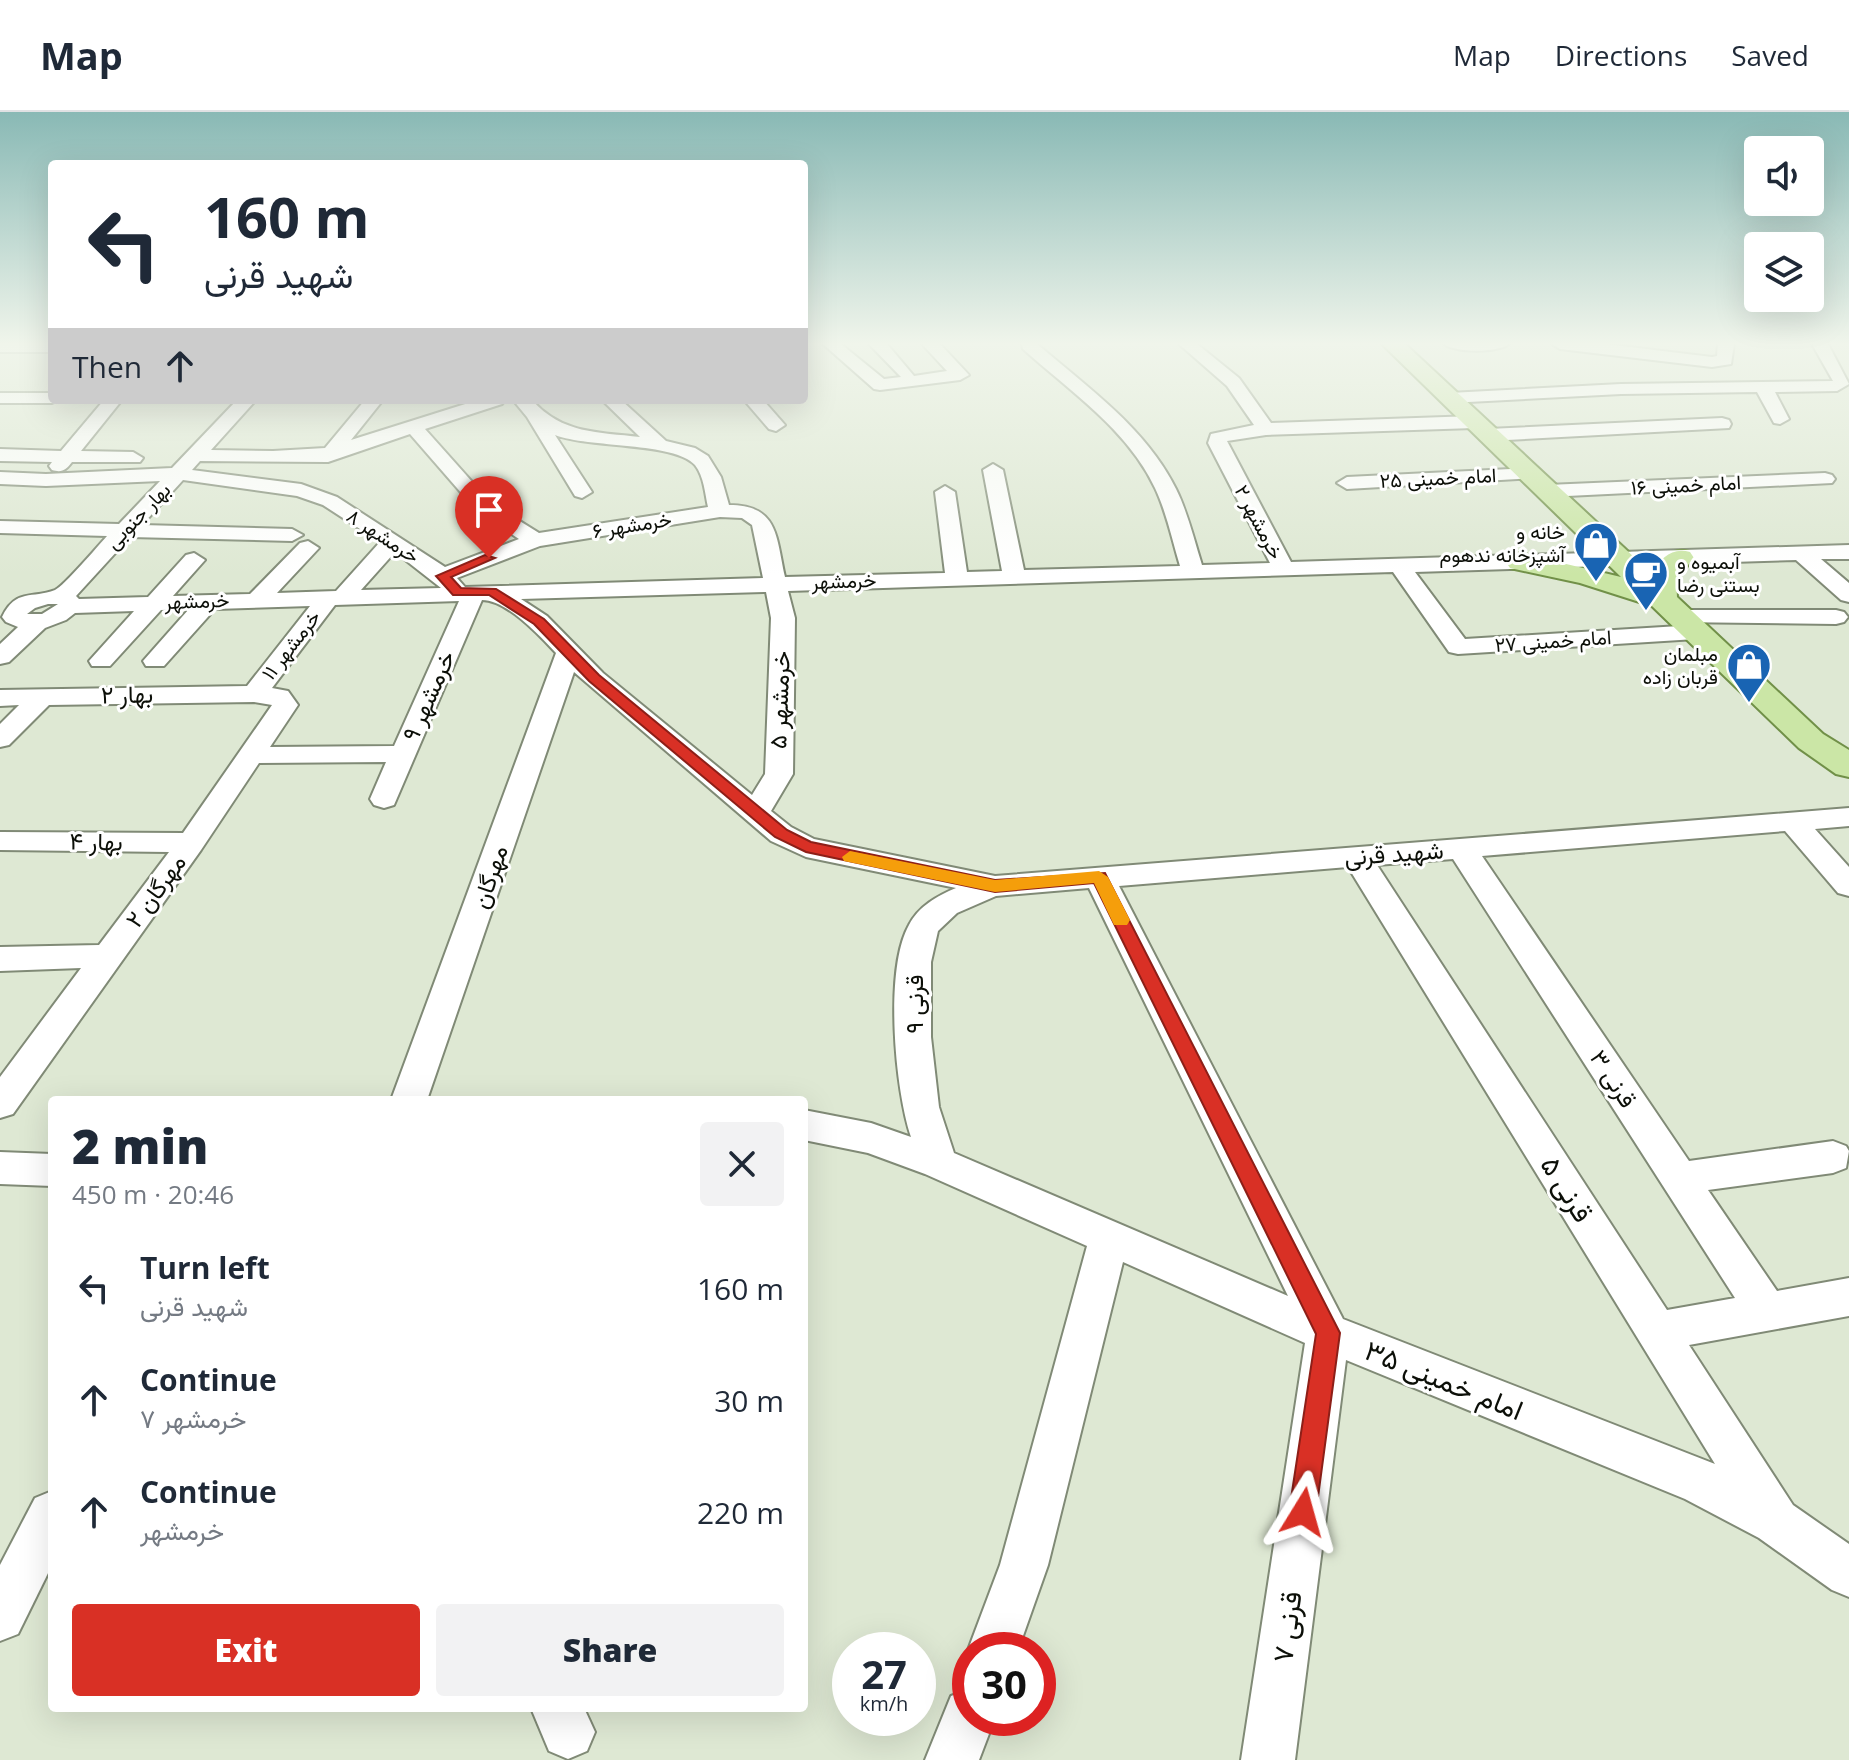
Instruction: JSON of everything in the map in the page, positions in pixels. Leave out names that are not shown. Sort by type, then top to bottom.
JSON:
[{"type":"main road","points":[[1473,421],[1811,741],[1849,766]]},
{"type":"main road","points":[[1679,617],[1661,577],[1680,558]]},
{"type":"main road","points":[[1520,562],[1587,576],[1679,617]]},
{"type":"street","points":[[46,480],[96,421]]},
{"type":"street","name":"بهار جنوبی","points":[[66,602],[125,529],[228,421]]},
{"type":"street","points":[[301,490],[357,421]]},
{"type":"street","points":[[0,478],[46,480],[189,463],[330,453],[429,421]]},
{"type":"street","points":[[537,421],[582,492]]},
{"type":"street","points":[[539,421],[555,432],[658,443],[699,457],[708,468],[720,511]]},
{"type":"street","points":[[634,421],[658,443]]},
{"type":"street","points":[[772,421],[776,425]]},
{"type":"street","points":[[1113,421],[1141,450],[1161,479],[1193,572]]},
{"type":"street","points":[[1260,421],[1266,429],[1722,424]]},
{"type":"street","points":[[413,426],[484,507],[535,540]]},
{"type":"street","name":"خرمشهر ۲","points":[[1266,429],[1224,434],[1217,443],[1284,569]]},
{"type":"street","points":[[0,455],[68,455],[189,463]]},
{"type":"street","name":"خرمشهر ۸","points":[[189,463],[301,490],[330,501],[467,588],[539,621],[568,654],[781,834],[806,847],[995,886]]},
{"type":"street","points":[[993,470],[1014,577]]},
{"type":"street","name":"امام خمینی ۱۶","points":[[1538,483],[1825,479]]},
{"type":"street","name":"امام خمینی ۲۵","points":[[1347,483],[1538,483]]},
{"type":"street","points":[[945,492],[957,578]]},
{"type":"street","name":"خرمشهر ۶","points":[[467,588],[535,540],[720,511],[738,511],[757,517],[762,523],[776,583]]},
{"type":"street","points":[[0,527],[125,529],[300,542],[258,599]]},
{"type":"street","name":"خرمشهر ۱۱","points":[[254,694],[336,596],[393,541]]},
{"type":"street","name":"خرمشهر","points":[[66,602],[258,599],[467,588],[1014,577],[1849,552]]},
{"type":"street","points":[[1801,553],[1849,595]]},
{"type":"street","points":[[101,661],[194,560]]},
{"type":"street","name":"امام خمینی ۲۷","points":[[1400,566],[1458,647],[1679,617],[1836,617]]},
{"type":"street","name":"خرمشهر ۵","points":[[757,811],[779,774],[783,618],[776,583]]},
{"type":"street","name":"خرمشهر ۹","points":[[384,799],[467,588]]},
{"type":"street","points":[[155,661],[210,600]]},
{"type":"street","points":[[0,657],[18,613],[58,616],[66,602]]},
{"type":"street","name":"مهرگان","points":[[410,1096],[568,654]]},
{"type":"street","name":"بهار ۲","points":[[0,698],[254,694]]},
{"type":"street","name":"مهرگان ۲","points":[[0,1104],[191,843],[285,705],[279,696],[254,694]]},
{"type":"street","points":[[0,739],[42,697]]},
{"type":"street","points":[[1811,741],[1849,750]]},
{"type":"street","points":[[250,755],[404,754]]},
{"type":"street","name":"شهید قرنی","points":[[995,886],[1849,817]]},
{"type":"street","points":[[1793,822],[1849,886]]},
{"type":"street","name":"بهار ۴","points":[[0,841],[191,843]]},
{"type":"street","name":"قرنی ۳","points":[[1461,848],[1766,1310]]},
{"type":"street","name":"قرنی ۵","points":[[1357,857],[1776,1521]]},
{"type":"street","points":[[1099,877],[1328,1333]]},
{"type":"street","name":"قرنی ۹","points":[[938,1163],[919,1101],[914,968],[922,930],[942,907],[968,894],[995,886]]},
{"type":"street","points":[[0,959],[109,956]]},
{"type":"street","name":"امام خمینی ۳۵","points":[[808,1126],[871,1138],[938,1163],[1328,1333],[1701,1482],[1776,1521],[1849,1573]]},
{"type":"street","points":[[1679,1178],[1833,1157]]},
{"type":"street","points":[[0,1168],[48,1170]]},
{"type":"street","points":[[1000,1632],[1024,1565],[1109,1238]]},
{"type":"street","points":[[1656,1331],[1849,1297]]},
{"type":"street","name":"قرنی ۷","points":[[1268,1760],[1328,1333]]},
{"type":"street","points":[[0,1616],[48,1523]]},
{"type":"street","points":[[952,1760],[962,1736]]},
{"type":"slow traffic","points":[[850,857],[995,886],[1099,877],[1121,920]]},
{"type":"place","name":"خانه و آشپزخانه ندهوم","points":[[1596,583]]},
{"type":"place","name":"آبمیوه و بستنی رضا","points":[[1646,612]]},
{"type":"place","name":"مبلمان قربان زاده","points":[[1749,704]]},
{"type":"route","points":[[489,558],[443,576],[458,592],[492,591],[539,621],[594,678],[781,834],[806,847],[995,886],[1099,877],[1328,1333],[1303,1512]]}]
